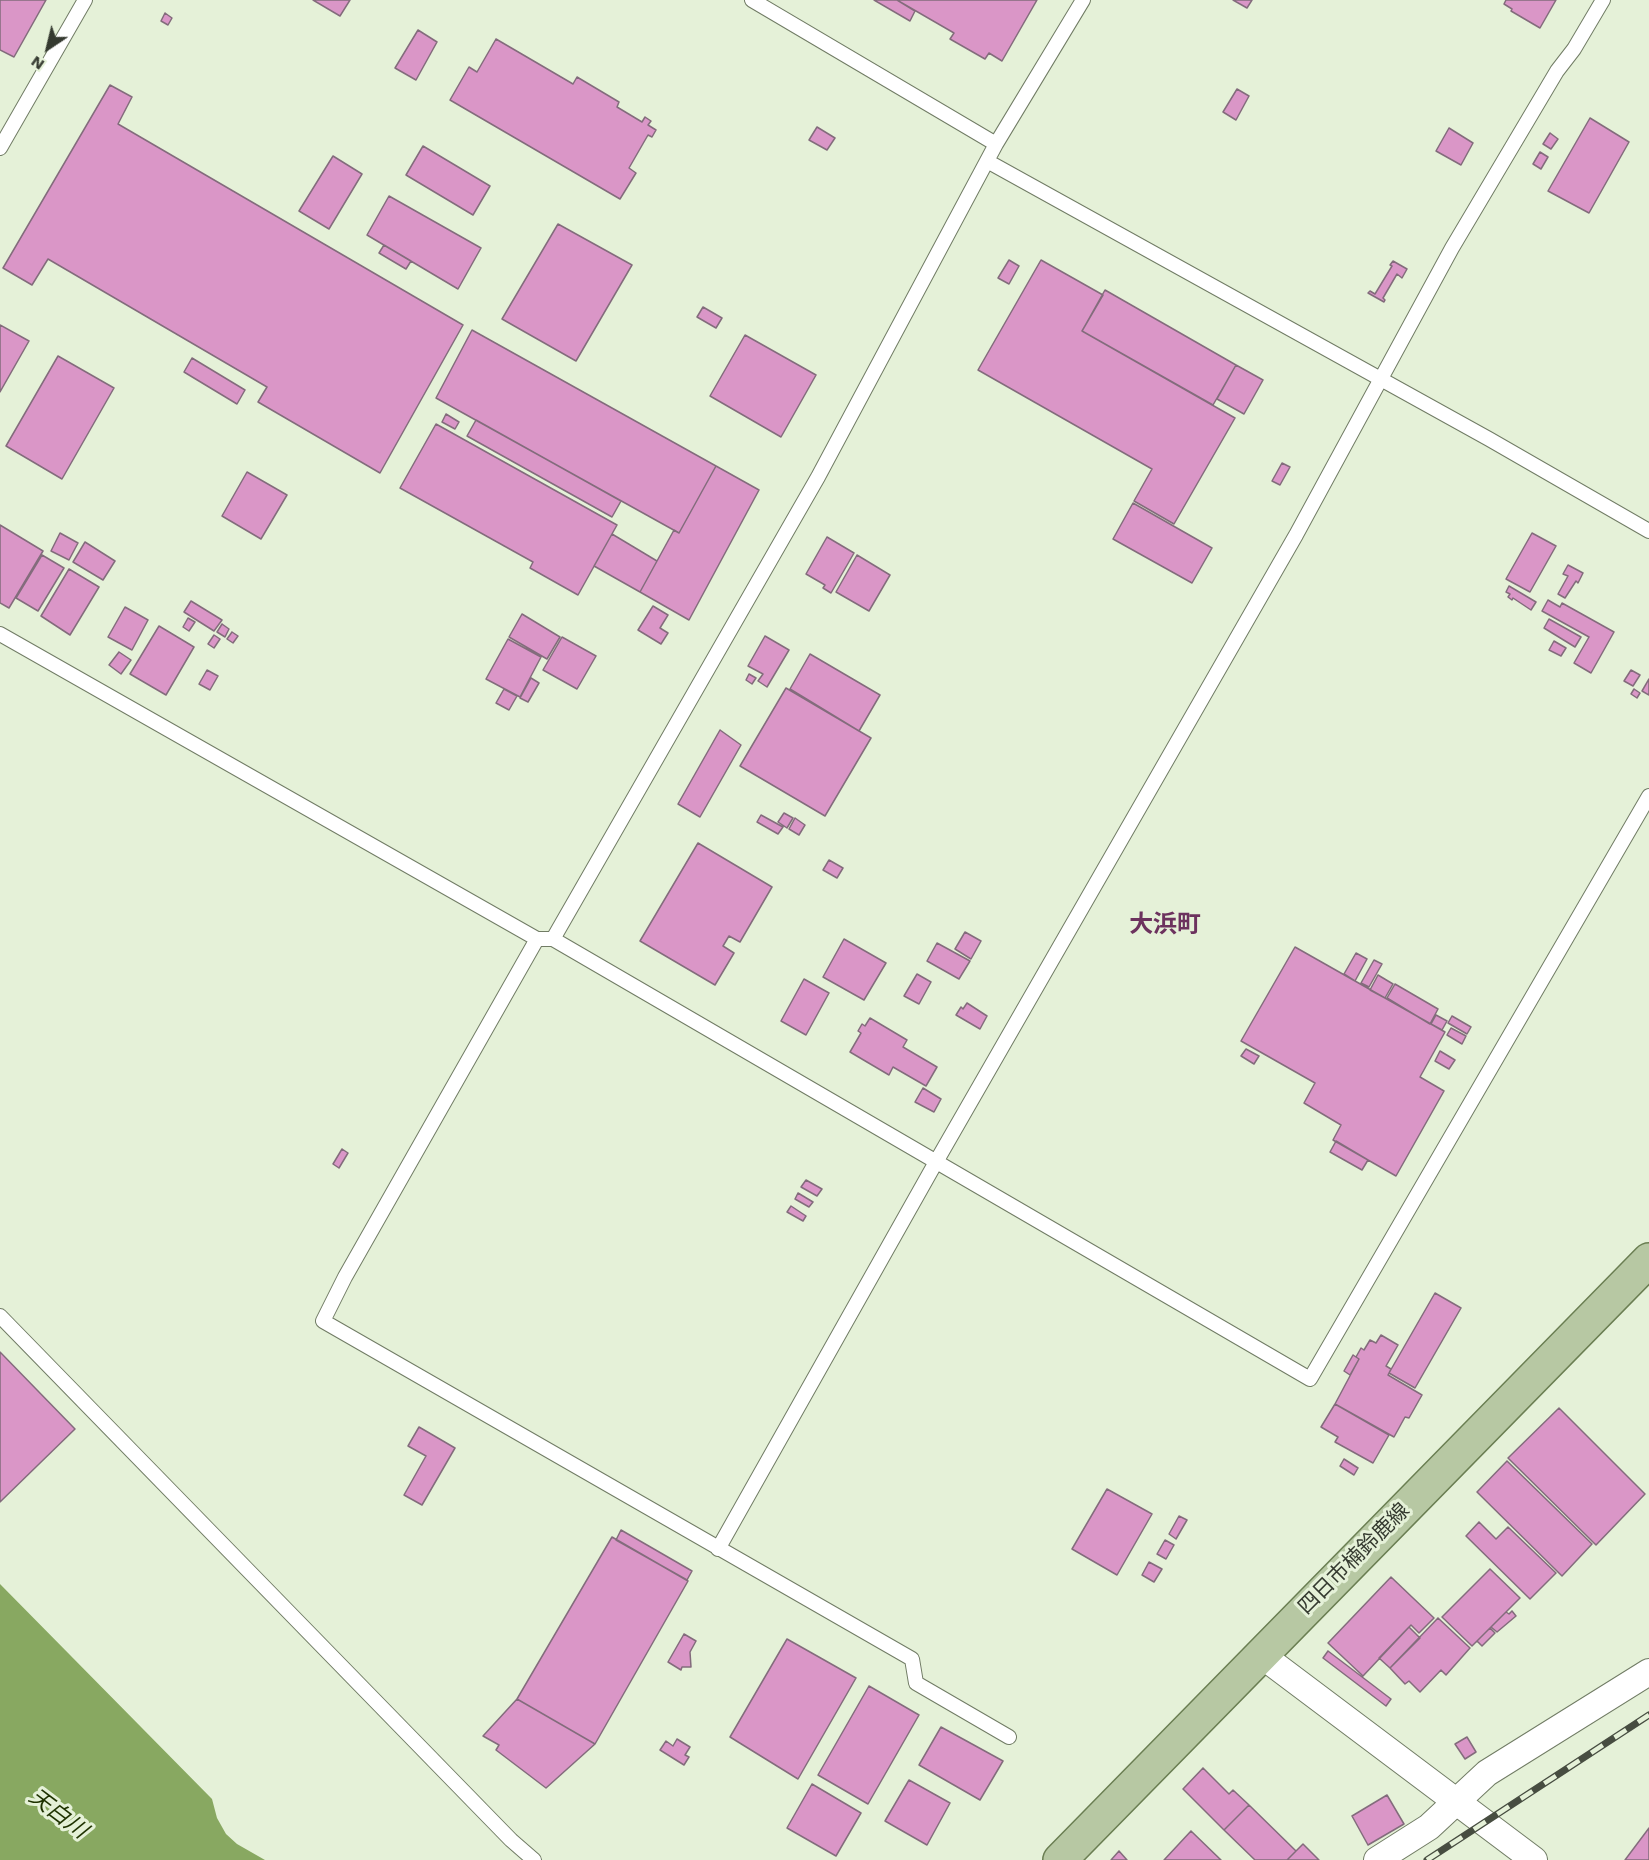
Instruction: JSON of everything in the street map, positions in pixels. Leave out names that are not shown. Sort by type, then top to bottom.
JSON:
[{"type":"main road","name":"四日市楠鈴鹿線","points":[[1060,1860],[1649,1260]]},
{"type":"street","points":[[1260,1654],[1534,1860]]},
{"type":"street","points":[[1377,1860],[1429,1827],[1487,1773],[1649,1672]]},
{"type":"lane","points":[[0,148],[85,0]]},
{"type":"lane","points":[[752,0],[996,144]]},
{"type":"lane","points":[[553,939],[818,477],[996,144],[1083,0]]},
{"type":"lane","points":[[718,1549],[936,1162],[1291,545],[1452,248],[1557,71],[1574,49],[1603,0]]},
{"type":"lane","points":[[987,161],[1649,531]]},
{"type":"lane","points":[[0,634],[537,939],[553,939],[1310,1379],[1649,796]]},
{"type":"lane","points":[[537,939],[345,1277],[323,1321],[912,1659],[916,1683],[1009,1737]]},
{"type":"lane","points":[[0,1316],[511,1840],[534,1860]]},
{"type":"water","name":"天白川","points":[[0,1584],[212,1799],[217,1818],[226,1834],[237,1844],[265,1860],[0,1860]]},
{"type":"building","points":[[0,0],[46,0],[14,57],[0,50]]},
{"type":"building","points":[[313,0],[350,0],[340,16]]},
{"type":"building","points":[[874,0],[897,0],[915,11],[910,21]]},
{"type":"building","points":[[897,0],[1037,0],[1002,61],[989,53],[985,59],[950,39],[954,33]]},
{"type":"building","points":[[1233,0],[1252,0],[1247,8]]},
{"type":"building","points":[[1506,0],[1556,0],[1540,28],[1511,11],[1512,9],[1504,4]]},
{"type":"building","points":[[165,13],[172,18],[168,25],[161,21]]},
{"type":"building","points":[[418,30],[437,42],[416,80],[395,68]]},
{"type":"building","points":[[496,39],[573,84],[577,77],[619,102],[617,107],[642,122],[645,117],[651,121],[648,125],[656,130],[652,137],[648,135],[629,168],[636,173],[620,199],[450,100],[469,67],[477,72]]},
{"type":"building","points":[[110,85],[132,97],[118,124],[463,325],[380,473],[258,402],[267,387],[48,259],[32,285],[3,268]]},
{"type":"building","points":[[1237,89],[1249,96],[1236,120],[1223,112]]},
{"type":"building","points":[[1590,118],[1629,142],[1589,213],[1548,191]]},
{"type":"building","points":[[817,127],[835,138],[827,150],[809,140]]},
{"type":"building","points":[[1449,128],[1473,143],[1461,165],[1436,151]]},
{"type":"building","points":[[1550,133],[1558,139],[1551,149],[1543,144]]},
{"type":"building","points":[[423,146],[490,186],[473,215],[406,175]]},
{"type":"building","points":[[1540,152],[1548,157],[1541,169],[1533,164]]},
{"type":"building","points":[[333,156],[362,174],[329,229],[299,211]]},
{"type":"building","points":[[389,196],[481,248],[458,289],[367,235]]},
{"type":"building","points":[[558,224],[632,265],[576,361],[502,319]]},
{"type":"building","points":[[384,245],[411,261],[406,269],[379,253]]},
{"type":"building","points":[[1009,260],[1019,266],[1009,284],[998,278]]},
{"type":"building","points":[[1041,260],[1103,295],[1082,331],[1235,418],[1174,524],[1134,501],[1152,469],[978,370]]},
{"type":"building","points":[[1393,261],[1407,269],[1402,278],[1397,274],[1383,298],[1384,302],[1368,293],[1370,291],[1375,294]]},
{"type":"building","points":[[1105,290],[1236,365],[1213,405],[1082,331]]},
{"type":"building","points":[[703,307],[722,318],[716,328],[697,317]]},
{"type":"building","points":[[0,325],[29,341],[0,392]]},
{"type":"building","points":[[472,330],[716,466],[679,533],[436,398]]},
{"type":"building","points":[[745,335],[816,375],[781,437],[710,396]]},
{"type":"building","points":[[58,356],[114,388],[62,479],[6,446]]},
{"type":"building","points":[[192,358],[245,390],[237,404],[184,372]]},
{"type":"building","points":[[1236,365],[1263,380],[1244,414],[1217,399]]},
{"type":"building","points":[[446,414],[459,422],[455,429],[442,422]]},
{"type":"building","points":[[476,420],[621,501],[612,517],[467,436]]},
{"type":"building","points":[[436,424],[617,525],[578,595],[530,568],[533,562],[400,488]]},
{"type":"building","points":[[1282,463],[1290,467],[1280,485],[1272,481]]},
{"type":"building","points":[[716,466],[759,490],[689,620],[640,592],[674,530],[679,533]]},
{"type":"building","points":[[247,472],[287,495],[261,539],[222,516]]},
{"type":"building","points":[[1133,503],[1212,548],[1192,583],[1113,539]]},
{"type":"building","points":[[0,525],[43,551],[9,608],[0,603]]},
{"type":"building","points":[[60,533],[78,543],[69,560],[51,551]]},
{"type":"building","points":[[1532,533],[1556,546],[1530,592],[1506,579]]},
{"type":"building","points":[[612,534],[657,561],[640,592],[594,566]]},
{"type":"building","points":[[827,537],[854,553],[831,593],[823,588],[825,585],[806,574]]},
{"type":"building","points":[[85,542],[115,561],[103,580],[73,562]]},
{"type":"building","points":[[42,555],[64,568],[38,611],[16,598]]},
{"type":"building","points":[[857,555],[890,575],[869,611],[836,592]]},
{"type":"building","points":[[1568,565],[1583,573],[1565,598],[1558,594],[1568,576],[1563,574]]},
{"type":"building","points":[[69,569],[99,587],[70,635],[41,616]]},
{"type":"building","points":[[1509,586],[1536,602],[1531,610],[1508,597],[1510,594],[1506,592]]},
{"type":"building","points":[[1548,600],[1560,607],[1562,603],[1614,632],[1591,673],[1574,663],[1589,637],[1542,611]]},
{"type":"building","points":[[191,601],[222,620],[214,631],[184,612]]},
{"type":"building","points":[[653,606],[668,615],[660,628],[668,633],[661,644],[638,630]]},
{"type":"building","points":[[125,607],[148,620],[132,650],[108,637]]},
{"type":"building","points":[[522,614],[560,637],[547,659],[509,637]]},
{"type":"building","points":[[188,618],[195,622],[189,631],[183,627]]},
{"type":"building","points":[[1549,619],[1581,637],[1575,647],[1544,628]]},
{"type":"building","points":[[222,624],[229,629],[225,637],[217,632]]},
{"type":"building","points":[[159,626],[194,647],[166,695],[130,674]]},
{"type":"building","points":[[232,632],[238,636],[233,643],[227,639]]},
{"type":"building","points":[[214,635],[220,639],[214,648],[208,644]]},
{"type":"building","points":[[765,636],[789,650],[767,687],[758,681],[763,674],[748,666]]},
{"type":"building","points":[[562,637],[596,656],[577,689],[543,670]]},
{"type":"building","points":[[508,639],[541,657],[520,697],[486,679]]},
{"type":"building","points":[[1554,641],[1566,648],[1561,656],[1549,650]]},
{"type":"building","points":[[119,652],[131,660],[121,674],[109,665]]},
{"type":"building","points":[[810,654],[880,695],[859,731],[790,689]]},
{"type":"building","points":[[207,670],[218,676],[210,690],[199,684]]},
{"type":"building","points":[[1631,670],[1640,675],[1633,686],[1624,681]]},
{"type":"building","points":[[749,674],[756,678],[752,684],[746,680]]},
{"type":"building","points":[[531,678],[539,683],[528,702],[520,698]]},
{"type":"building","points":[[1649,679],[1649,695],[1642,691]]},
{"type":"building","points":[[786,688],[871,738],[825,816],[740,766]]},
{"type":"building","points":[[504,689],[517,696],[509,710],[496,703]]},
{"type":"building","points":[[1634,689],[1640,693],[1637,698],[1631,694]]},
{"type":"building","points":[[720,730],[741,745],[700,817],[678,804]]},
{"type":"building","points":[[784,813],[793,818],[787,828],[778,822]]},
{"type":"building","points":[[761,815],[783,827],[778,834],[757,822]]},
{"type":"building","points":[[795,818],[805,825],[799,835],[789,829]]},
{"type":"building","points":[[698,843],[772,887],[740,942],[729,936],[723,946],[734,953],[715,985],[640,941]]},
{"type":"building","points":[[829,860],[843,868],[837,878],[823,870]]},
{"type":"building","points":[[965,932],[981,941],[971,959],[955,949]]},
{"type":"building","points":[[844,939],[886,963],[864,1000],[823,977]]},
{"type":"building","points":[[937,943],[970,961],[959,979],[927,961]]},
{"type":"building","points":[[1295,947],[1445,1032],[1420,1077],[1444,1091],[1396,1176],[1333,1140],[1341,1125],[1304,1103],[1315,1083],[1241,1041]]},
{"type":"building","points":[[1356,953],[1367,959],[1355,981],[1344,974]]},
{"type":"building","points":[[1374,960],[1382,964],[1369,987],[1361,983]]},
{"type":"building","points":[[917,974],[931,982],[919,1004],[904,996]]},
{"type":"building","points":[[1378,975],[1393,984],[1385,998],[1370,990]]},
{"type":"building","points":[[804,979],[829,993],[806,1035],[781,1021]]},
{"type":"building","points":[[1395,984],[1438,1009],[1430,1024],[1387,998]]},
{"type":"building","points":[[967,1003],[987,1016],[980,1029],[956,1015]]},
{"type":"building","points":[[1436,1015],[1447,1021],[1442,1030],[1431,1024]]},
{"type":"building","points":[[1452,1016],[1471,1027],[1467,1034],[1448,1023]]},
{"type":"building","points":[[870,1018],[907,1040],[903,1047],[937,1067],[926,1086],[893,1067],[889,1075],[850,1052],[861,1033],[858,1031],[862,1024],[865,1026]]},
{"type":"building","points":[[1451,1028],[1466,1036],[1462,1044],[1447,1035]]},
{"type":"building","points":[[1246,1049],[1259,1056],[1254,1064],[1241,1056]]},
{"type":"building","points":[[1440,1051],[1455,1060],[1449,1069],[1435,1061]]},
{"type":"building","points":[[923,1088],[941,1099],[934,1112],[915,1102]]},
{"type":"building","points":[[1336,1141],[1368,1160],[1362,1170],[1330,1152]]},
{"type":"building","points":[[342,1149],[348,1153],[339,1168],[333,1164]]},
{"type":"building","points":[[806,1180],[822,1189],[817,1196],[801,1187]]},
{"type":"building","points":[[798,1193],[813,1202],[809,1207],[795,1199]]},
{"type":"building","points":[[791,1206],[806,1216],[803,1221],[787,1212]]},
{"type":"building","points":[[1435,1293],[1461,1308],[1415,1388],[1389,1373]]},
{"type":"building","points":[[1381,1335],[1398,1345],[1386,1366],[1391,1369],[1388,1375],[1422,1395],[1409,1418],[1405,1417],[1394,1437],[1335,1404],[1359,1359],[1356,1357],[1361,1348],[1364,1350],[1370,1340],[1376,1343]]},
{"type":"building","points":[[0,1352],[75,1429],[0,1502]]},
{"type":"building","points":[[1353,1355],[1359,1359],[1350,1375],[1344,1371]]},
{"type":"building","points":[[1335,1404],[1389,1435],[1373,1463],[1335,1442],[1338,1437],[1321,1427]]},
{"type":"building","points":[[1559,1408],[1645,1494],[1596,1545],[1508,1458]]},
{"type":"building","points":[[419,1427],[455,1448],[422,1505],[404,1495],[426,1456],[408,1446]]},
{"type":"building","points":[[1344,1459],[1358,1468],[1354,1475],[1340,1466]]},
{"type":"building","points":[[1507,1461],[1592,1544],[1562,1576],[1477,1492]]},
{"type":"building","points":[[1107,1489],[1152,1514],[1117,1575],[1072,1549]]},
{"type":"building","points":[[1179,1516],[1187,1520],[1176,1539],[1169,1534]]},
{"type":"building","points":[[1479,1522],[1496,1539],[1508,1527],[1556,1573],[1530,1599],[1466,1536]]},
{"type":"building","points":[[621,1530],[692,1571],[687,1580],[616,1540]]},
{"type":"building","points":[[612,1537],[688,1581],[595,1744],[517,1699]]},
{"type":"building","points":[[1165,1540],[1174,1545],[1166,1559],[1157,1554]]},
{"type":"building","points":[[1149,1562],[1162,1569],[1154,1582],[1142,1575]]},
{"type":"building","points":[[1490,1569],[1520,1598],[1472,1646],[1442,1617]]},
{"type":"building","points":[[1391,1577],[1434,1618],[1419,1633],[1411,1625],[1363,1676],[1328,1643]]},
{"type":"building","points":[[1512,1611],[1516,1616],[1497,1632],[1491,1627],[1506,1612],[1509,1614]]},
{"type":"building","points":[[1438,1618],[1470,1648],[1446,1675],[1441,1670],[1420,1692],[1409,1681],[1405,1684],[1390,1668]]},
{"type":"building","points":[[1409,1627],[1420,1638],[1390,1668],[1379,1658]]},
{"type":"building","points":[[1490,1628],[1495,1633],[1482,1646],[1477,1641]]},
{"type":"building","points":[[684,1634],[696,1641],[690,1652],[691,1667],[682,1667],[681,1670],[668,1662]]},
{"type":"building","points":[[787,1639],[856,1678],[798,1779],[730,1737]]},
{"type":"building","points":[[1328,1651],[1391,1699],[1386,1706],[1323,1658]]},
{"type":"building","points":[[869,1686],[919,1715],[868,1804],[818,1775]]},
{"type":"building","points":[[517,1699],[595,1744],[546,1788],[496,1750],[499,1745],[483,1736]]},
{"type":"building","points":[[941,1727],[1003,1761],[980,1800],[919,1765]]},
{"type":"building","points":[[1467,1737],[1476,1752],[1465,1759],[1455,1744]]},
{"type":"building","points":[[677,1739],[690,1747],[685,1755],[689,1757],[684,1765],[660,1750],[666,1741],[673,1746]]},
{"type":"building","points":[[1203,1768],[1229,1794],[1233,1790],[1249,1805],[1224,1830],[1183,1789]]},
{"type":"building","points":[[909,1780],[950,1803],[927,1845],[885,1821]]},
{"type":"building","points":[[812,1784],[861,1813],[836,1856],[787,1828]]},
{"type":"building","points":[[1387,1795],[1404,1824],[1368,1845],[1352,1816]]},
{"type":"building","points":[[1249,1805],[1296,1851],[1287,1860],[1255,1860],[1224,1830]]},
{"type":"building","points":[[1649,1828],[1649,1860],[1625,1860]]},
{"type":"building","points":[[1191,1831],[1221,1860],[1164,1860]]},
{"type":"building","points":[[1303,1844],[1319,1860],[1287,1860]]},
{"type":"building","points":[[1119,1851],[1127,1860],[1111,1860]]},
{"type":"railway","points":[[1427,1860],[1649,1715]]},
{"type":"district","name":"大浜町","points":[[1165,925]]}]
